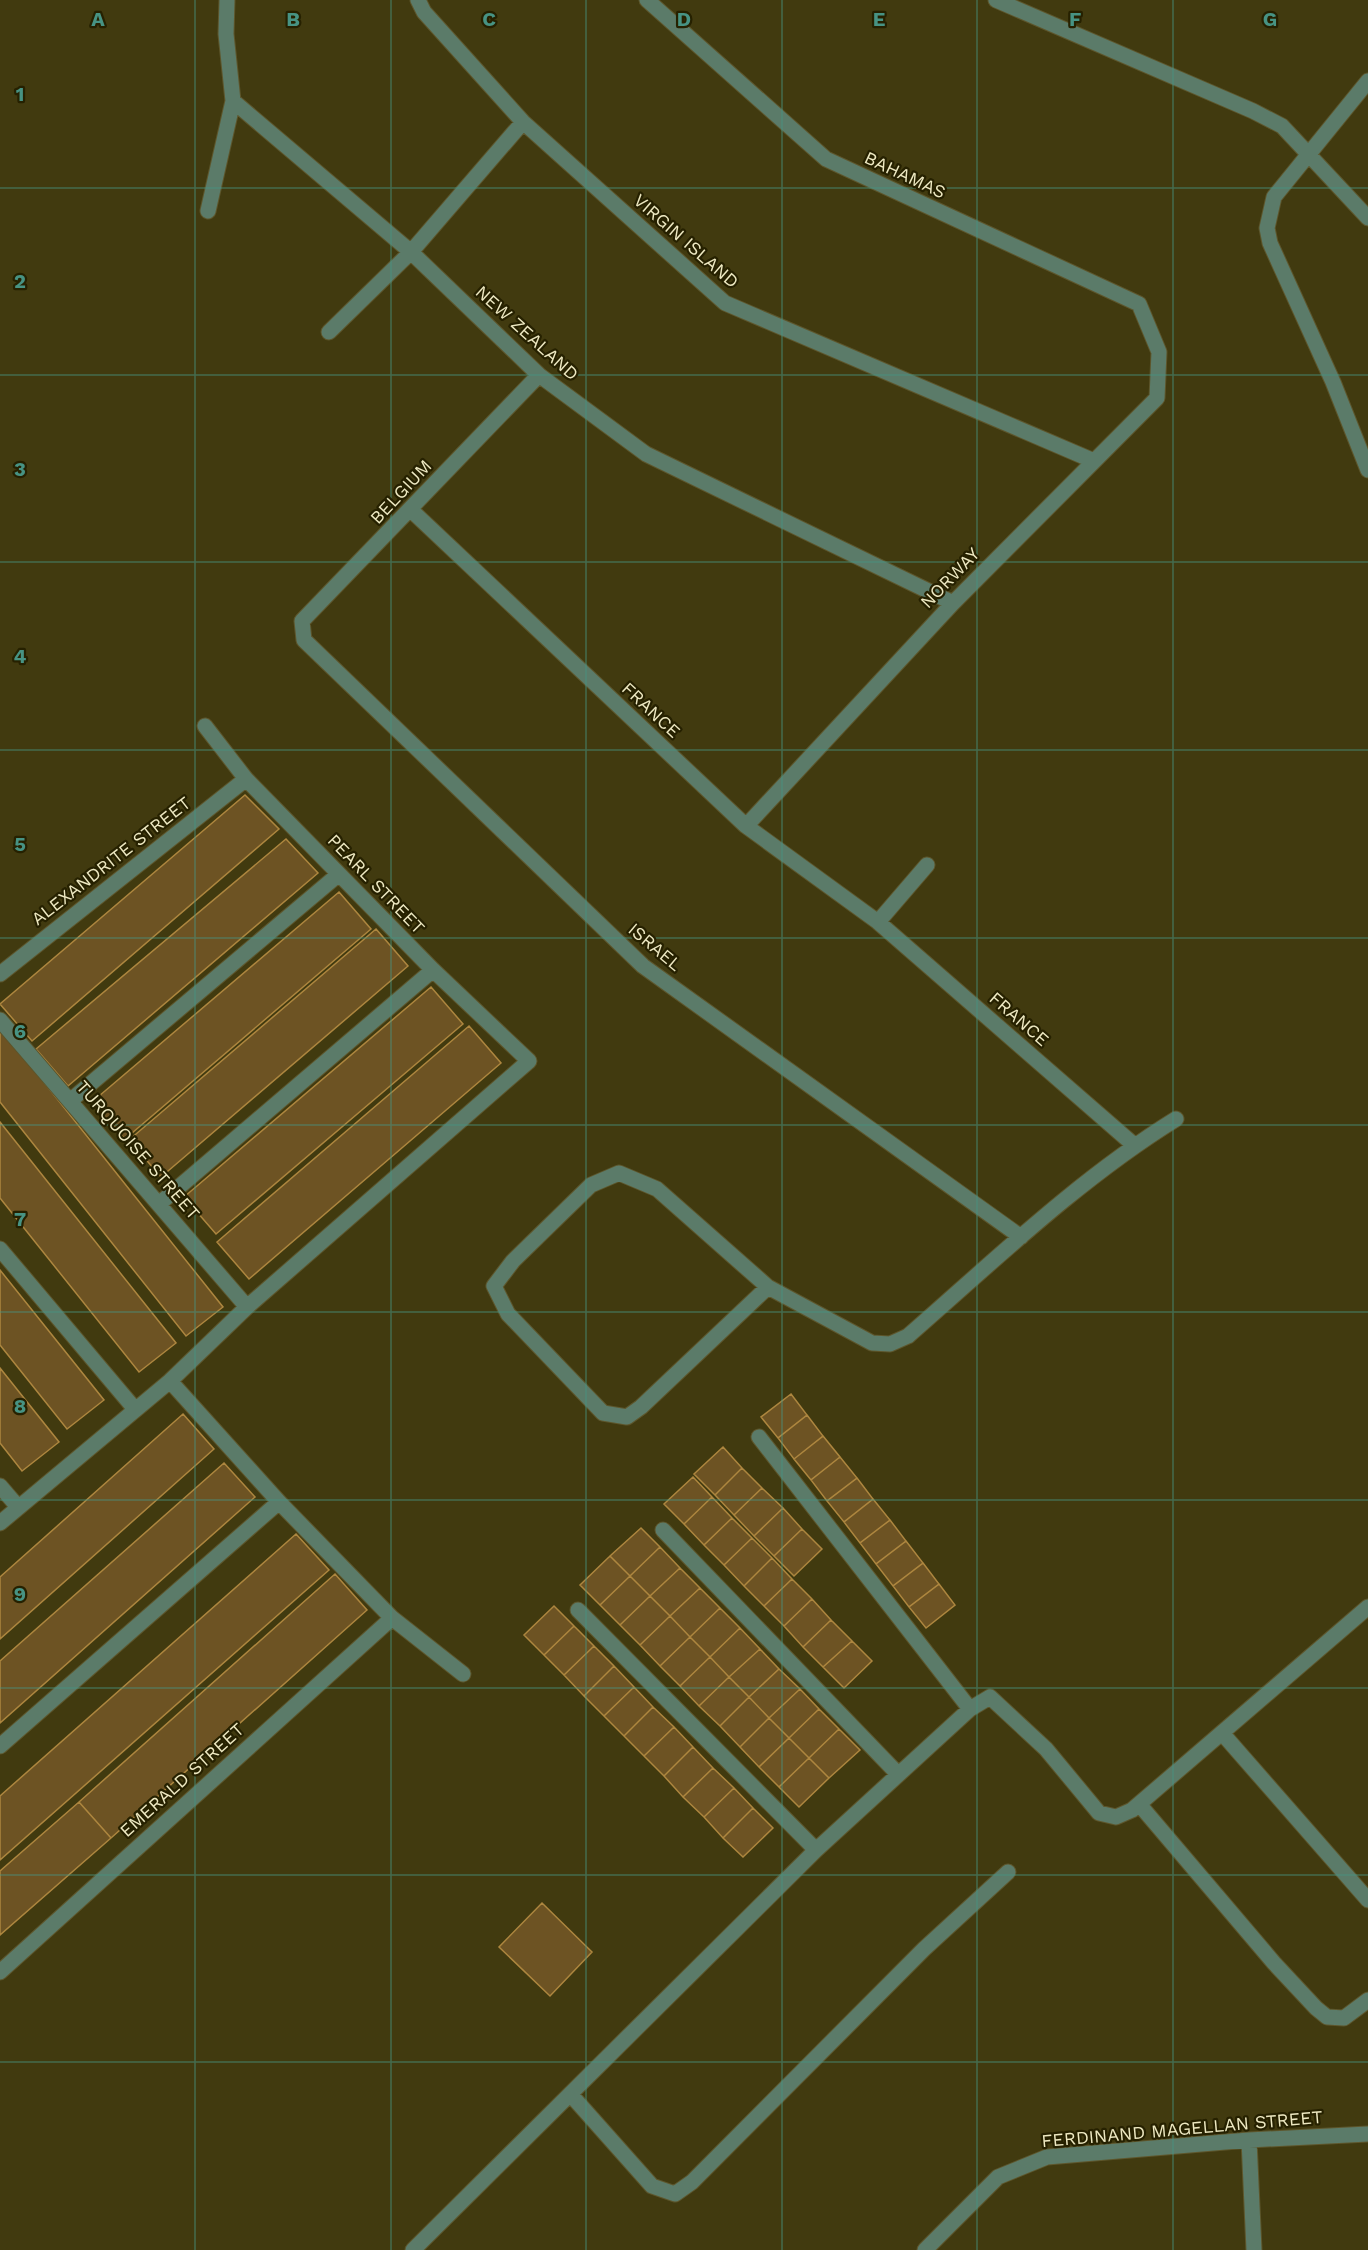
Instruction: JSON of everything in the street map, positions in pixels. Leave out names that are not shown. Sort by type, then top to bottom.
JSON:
[{"type":"street","points":[[208,211],[233,101],[226,34],[227,0]]},
{"type":"street","name":"VIRGIN ISLAND","points":[[418,0],[424,12],[523,122],[725,303],[1094,460]]},
{"type":"street","name":"BAHAMAS","points":[[647,0],[826,159],[1139,304],[1159,352]]},
{"type":"street","points":[[996,0],[1253,111],[1281,126],[1309,152],[1368,218]]},
{"type":"street","points":[[1368,81],[1274,197],[1268,228],[1270,243],[1333,382],[1368,470]]},
{"type":"street","name":"NEW ZEALAND","points":[[233,101],[411,252],[538,375],[646,454],[952,603]]},
{"type":"street","points":[[329,332],[411,252],[523,122]]},
{"type":"street","name":"NORWAY","points":[[746,826],[952,603],[1157,398],[1159,352]]},
{"type":"street","name":"BELGIUM","points":[[304,640],[303,621],[538,375]]},
{"type":"street","name":"FRANCE","points":[[411,510],[746,826],[878,922],[1134,1145]]},
{"type":"street","name":"ISRAEL","points":[[304,640],[643,966],[1021,1237]]},
{"type":"street","name":"PEARL STREET","points":[[205,726],[246,779],[433,970],[529,1061],[247,1306]]},
{"type":"street","name":"ALEXANDRITE STREET","points":[[0,974],[246,779]]},
{"type":"street","points":[[878,922],[927,865]]},
{"type":"street","points":[[70,1101],[339,874]]},
{"type":"street","points":[[159,1204],[433,970]]},
{"type":"street","name":"TURQUOISE STREET","points":[[0,1020],[247,1306]]},
{"type":"street","points":[[768,1287],[641,1407],[627,1417],[603,1413],[508,1314],[494,1286],[513,1261],[591,1185],[619,1173],[657,1189],[768,1287],[872,1343],[890,1344],[909,1336],[1021,1237],[1134,1145],[1176,1119]]},
{"type":"street","points":[[0,1249],[134,1408]]},
{"type":"street","points":[[0,1523],[134,1408],[170,1381],[247,1306]]},
{"type":"street","points":[[170,1381],[279,1502],[392,1618],[463,1674]]},
{"type":"street","points":[[759,1437],[970,1709]]},
{"type":"street","points":[[0,1486],[18,1507]]},
{"type":"street","points":[[0,1746],[279,1502]]},
{"type":"street","points":[[663,1530],[897,1773]]},
{"type":"street","points":[[413,2250],[572,2096],[816,1851],[897,1773],[970,1709],[990,1697],[1046,1749],[1099,1814],[1116,1816],[1139,1804],[1368,1606]]},
{"type":"street","points":[[578,1610],[816,1851]]},
{"type":"street","name":"EMERALD STREET","points":[[0,1972],[392,1618]]},
{"type":"street","points":[[1222,1732],[1368,1900]]},
{"type":"street","points":[[1139,1804],[1274,1963],[1316,2008],[1327,2017],[1344,2018],[1368,2000]]},
{"type":"street","points":[[572,2096],[652,2186],[675,2194],[692,2182],[924,1949],[1008,1872]]},
{"type":"street","name":"FERDINAND MAGELLAN STREET","points":[[925,2250],[998,2177],[1047,2157],[1249,2140],[1368,2134]]},
{"type":"street","points":[[1249,2140],[1254,2250]]},
{"type":"building","points":[[245,795],[279,829],[32,1041],[0,1004]]},
{"type":"building","points":[[286,839],[318,873],[68,1086],[36,1049]]},
{"type":"building","points":[[339,892],[371,929],[125,1139],[92,1102]]},
{"type":"building","points":[[376,929],[408,966],[161,1177],[129,1140]]},
{"type":"building","points":[[431,987],[463,1024],[216,1234],[184,1197]]},
{"type":"building","points":[[469,1026],[501,1063],[249,1279],[217,1242]]},
{"type":"building","points":[[0,1027],[223,1307],[186,1336],[0,1102]]},
{"type":"building","points":[[0,1122],[176,1343],[139,1372],[0,1198]]},
{"type":"building","points":[[0,1270],[104,1400],[67,1429],[0,1345]]},
{"type":"building","points":[[0,1368],[59,1442],[22,1471],[0,1443]]},
{"type":"building","points":[[791,1394],[807,1415],[778,1438],[761,1417]]},
{"type":"building","points":[[183,1414],[214,1449],[0,1639],[0,1577]]},
{"type":"building","points":[[807,1415],[823,1436],[794,1459],[778,1438]]},
{"type":"building","points":[[823,1436],[840,1457],[811,1480],[794,1459]]},
{"type":"building","points":[[723,1447],[742,1468],[715,1495],[694,1474]]},
{"type":"building","points":[[840,1457],[857,1478],[827,1501],[811,1480]]},
{"type":"building","points":[[224,1463],[255,1497],[0,1723],[0,1661]]},
{"type":"building","points":[[742,1468],[762,1488],[734,1515],[715,1495]]},
{"type":"building","points":[[693,1477],[712,1497],[684,1524],[664,1504]]},
{"type":"building","points":[[857,1478],[873,1499],[844,1522],[827,1501]]},
{"type":"building","points":[[762,1488],[783,1508],[754,1536],[734,1515]]},
{"type":"building","points":[[712,1497],[732,1518],[704,1545],[684,1524]]},
{"type":"building","points":[[873,1499],[890,1520],[860,1543],[844,1522]]},
{"type":"building","points":[[783,1508],[802,1529],[774,1556],[754,1536]]},
{"type":"building","points":[[732,1518],[752,1538],[724,1565],[704,1545]]},
{"type":"building","points":[[890,1520],[906,1541],[876,1564],[860,1543]]},
{"type":"building","points":[[641,1528],[660,1547],[630,1576],[610,1556]]},
{"type":"building","points":[[802,1529],[822,1549],[794,1576],[774,1556]]},
{"type":"building","points":[[296,1534],[329,1570],[0,1860],[0,1796]]},
{"type":"building","points":[[752,1538],[772,1558],[744,1586],[724,1565]]},
{"type":"building","points":[[906,1541],[923,1563],[893,1586],[876,1564]]},
{"type":"building","points":[[660,1547],[680,1568],[650,1596],[630,1576]]},
{"type":"building","points":[[610,1556],[630,1576],[600,1605],[580,1585]]},
{"type":"building","points":[[772,1558],[792,1579],[764,1606],[744,1586]]},
{"type":"building","points":[[923,1563],[939,1584],[909,1607],[893,1586]]},
{"type":"building","points":[[680,1568],[700,1588],[670,1616],[650,1596]]},
{"type":"building","points":[[335,1574],[367,1610],[111,1838],[79,1802]]},
{"type":"building","points":[[630,1576],[650,1596],[620,1625],[600,1605]]},
{"type":"building","points":[[792,1579],[812,1599],[784,1626],[764,1606]]},
{"type":"building","points":[[939,1584],[955,1605],[926,1628],[909,1607]]},
{"type":"building","points":[[700,1588],[720,1608],[690,1637],[670,1616]]},
{"type":"building","points":[[650,1596],[670,1616],[640,1645],[620,1625]]},
{"type":"building","points":[[812,1599],[831,1620],[803,1647],[784,1626]]},
{"type":"building","points":[[554,1606],[574,1626],[544,1655],[524,1635]]},
{"type":"building","points":[[720,1608],[740,1628],[710,1657],[690,1637]]},
{"type":"building","points":[[670,1616],[690,1637],[660,1666],[640,1645]]},
{"type":"building","points":[[831,1620],[852,1641],[823,1667],[803,1647]]},
{"type":"building","points":[[574,1626],[594,1646],[564,1675],[544,1655]]},
{"type":"building","points":[[740,1628],[760,1649],[729,1677],[710,1657]]},
{"type":"building","points":[[690,1637],[710,1657],[680,1686],[660,1666]]},
{"type":"building","points":[[852,1641],[872,1661],[844,1688],[823,1667]]},
{"type":"building","points":[[594,1646],[614,1666],[584,1696],[564,1675]]},
{"type":"building","points":[[760,1649],[779,1669],[749,1697],[729,1677]]},
{"type":"building","points":[[710,1657],[729,1677],[699,1706],[680,1686]]},
{"type":"building","points":[[614,1666],[634,1687],[604,1716],[584,1696]]},
{"type":"building","points":[[779,1669],[800,1689],[769,1718],[749,1697]]},
{"type":"building","points":[[729,1677],[749,1697],[720,1726],[699,1706]]},
{"type":"building","points":[[634,1687],[653,1707],[624,1736],[604,1716]]},
{"type":"building","points":[[800,1689],[819,1709],[789,1738],[769,1718]]},
{"type":"building","points":[[749,1697],[769,1718],[740,1747],[720,1726]]},
{"type":"building","points":[[653,1707],[674,1727],[644,1756],[624,1736]]},
{"type":"building","points":[[819,1709],[839,1729],[809,1758],[789,1738]]},
{"type":"building","points":[[769,1718],[789,1738],[759,1767],[740,1747]]},
{"type":"building","points":[[674,1727],[693,1747],[664,1776],[644,1756]]},
{"type":"building","points":[[839,1729],[860,1750],[829,1778],[809,1758]]},
{"type":"building","points":[[789,1738],[809,1758],[779,1787],[759,1767]]},
{"type":"building","points":[[693,1747],[713,1768],[683,1797],[664,1776]]},
{"type":"building","points":[[809,1758],[829,1778],[799,1807],[779,1787]]},
{"type":"building","points":[[713,1768],[734,1788],[704,1817],[683,1797]]},
{"type":"building","points":[[734,1788],[753,1808],[723,1838],[704,1817]]},
{"type":"building","points":[[79,1802],[111,1838],[0,1935],[0,1871]]},
{"type":"building","points":[[753,1808],[773,1828],[743,1857],[723,1838]]},
{"type":"building","points":[[542,1903],[592,1952],[550,1996],[499,1947]]}]
